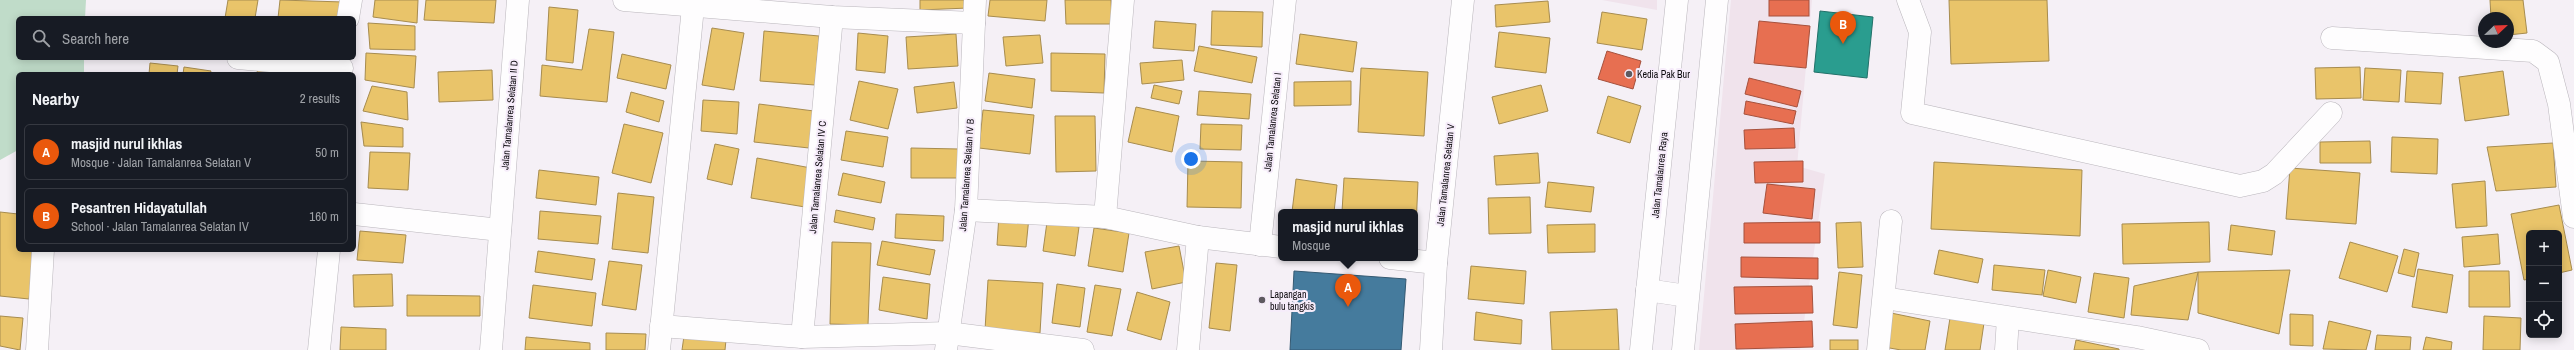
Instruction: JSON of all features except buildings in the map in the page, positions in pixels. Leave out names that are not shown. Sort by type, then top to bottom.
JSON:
[{"type":"street","points":[[348,16],[351,0]]},
{"type":"street","name":"Jalan Tamalanrea Selatan II D","points":[[491,350],[518,0]]},
{"type":"street","points":[[624,0],[693,7],[832,17],[974,24]]},
{"type":"street","name":"Jalan Tamalanrea Selatan IV B","points":[[947,342],[966,210],[975,0]]},
{"type":"street","points":[[1105,217],[1123,0]]},
{"type":"street","name":"Jalan Tamalanrea Selatan I","points":[[1270,246],[1285,0]]},
{"type":"street","name":"Jalan Tamalanrea Selatan V","points":[[1431,350],[1436,263],[1463,0]]},
{"type":"street","name":"Jalan Tamalanrea Raya","points":[[1641,350],[1677,0]]},
{"type":"street","points":[[1683,350],[1717,0]]},
{"type":"street","points":[[1909,0],[1920,32],[1912,113],[2240,186],[2264,181],[2274,174],[2331,114]]},
{"type":"street","points":[[659,350],[693,7]]},
{"type":"street","name":"Jalan Tamalanrea Selatan IV C","points":[[802,337],[832,17]]},
{"type":"street","points":[[2332,38],[2533,51],[2548,62],[2557,97],[2574,217]]},
{"type":"street","points":[[261,60],[343,67]]},
{"type":"street","points":[[966,210],[1105,217],[1198,237],[1270,246]]},
{"type":"street","points":[[356,214],[500,230]]},
{"type":"street","points":[[1878,350],[1891,221]]},
{"type":"street","points":[[1188,350],[1198,237]]},
{"type":"street","points":[[37,350],[43,252]]},
{"type":"street","points":[[319,350],[329,252]]},
{"type":"street","points":[[1418,261],[1436,263]]},
{"type":"street","points":[[1647,290],[1688,296]]},
{"type":"street","points":[[1884,298],[2008,318],[2136,344],[2198,350]]},
{"type":"street","points":[[2006,350],[2008,318]]},
{"type":"street","points":[[661,326],[802,337],[947,342],[1083,350]]},
{"type":"shaded area","points":[[1602,0],[1657,0],[1657,10]]},
{"type":"shaded area","points":[[1731,0],[1812,0],[1797,166],[1825,174],[1800,350],[1699,350]]},
{"type":"green space","points":[[0,0],[86,0],[85,16],[16,16],[16,60],[84,60],[84,72],[16,72],[16,151],[0,160]]},
{"type":"place","name":"Pesantren Hidayatullah","points":[[1843,44]]},
{"type":"place","name":"Kedia Pak Bur","points":[[1629,74]]},
{"type":"place","name":"Lapangan bulu tangkis","points":[[1262,300]]},
{"type":"place","name":"masjid nurul ikhlas","points":[[1348,307]]}]
